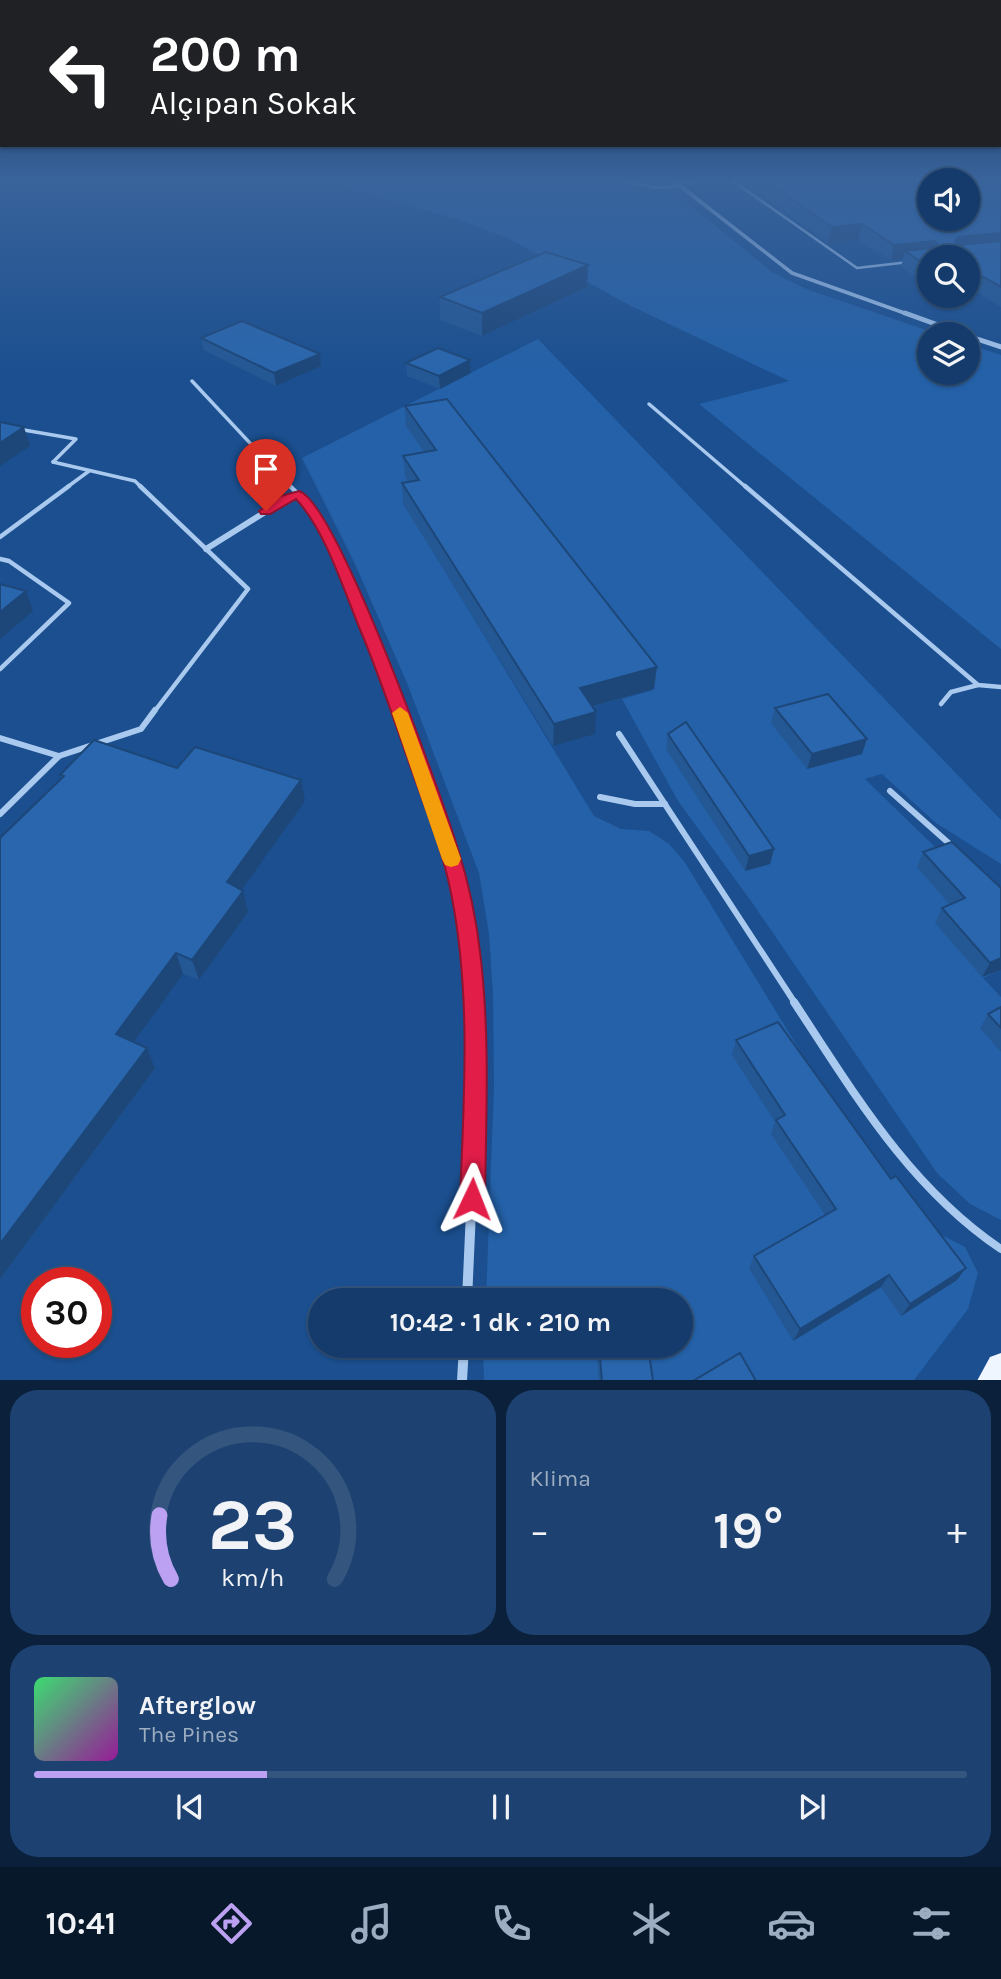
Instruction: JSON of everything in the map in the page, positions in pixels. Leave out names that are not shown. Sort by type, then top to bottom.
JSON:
[{"type":"street","points":[[757,245],[792,273],[929,322]]},
{"type":"street","points":[[980,340],[1001,347]]},
{"type":"street","points":[[206,549],[286,499],[299,495],[311,508],[336,557],[379,656],[444,834],[461,897],[471,960],[476,1046],[474,1174],[468,1288]]},
{"type":"street","points":[[463,1380],[464,1358]]},
{"type":"lane","points":[[826,245],[858,268],[917,261]]},
{"type":"lane","points":[[192,381],[299,495]]},
{"type":"lane","points":[[649,404],[978,685]]},
{"type":"lane","points":[[0,814],[58,756],[141,729],[248,589],[135,481],[52,462],[76,439],[13,428]]},
{"type":"lane","points":[[0,537],[89,471]]},
{"type":"lane","points":[[0,559],[9,561],[69,603],[0,669]]},
{"type":"lane","points":[[941,704],[951,692],[978,685],[1001,687]]},
{"type":"lane","points":[[618,734],[867,1113],[909,1169],[941,1204],[1001,1250]]},
{"type":"lane","points":[[0,738],[58,756]]},
{"type":"lane","points":[[890,791],[957,851]]},
{"type":"lane","points":[[600,797],[635,804],[665,804]]},
{"type":"shaded area","points":[[521,245],[739,245],[772,272],[806,289],[917,327],[917,385],[980,385],[980,348],[1001,355],[1001,649],[699,404],[789,381],[629,305]]},
{"type":"shaded area","points":[[538,339],[1001,820],[1001,864],[936,823],[882,774],[865,779],[1001,911],[1001,970],[983,978],[1001,997],[1001,1220],[970,1204],[937,1173],[751,901],[678,801],[622,699],[653,690],[437,470],[405,476],[420,500],[404,504],[594,816],[621,829],[649,831],[668,843],[684,861],[802,1054],[873,1162],[936,1232],[965,1247],[978,1273],[968,1309],[914,1380],[484,1380],[483,1358],[693,1358],[693,1288],[486,1288],[494,1086],[493,994],[489,934],[479,873],[407,683],[355,564],[302,458]]},
{"type":"building","points":[[980,245],[1001,245],[1001,287],[980,275]]},
{"type":"building","points":[[917,250],[917,259],[905,251]]},
{"type":"building","points":[[546,252],[588,265],[482,313],[440,297]]},
{"type":"building","points":[[242,321],[320,354],[274,373],[201,338]]},
{"type":"building","points":[[438,348],[470,360],[439,376],[406,363]]},
{"type":"building","points":[[447,399],[657,667],[580,688],[596,712],[554,724],[402,483],[419,480],[403,456],[436,450],[405,406]]},
{"type":"building","points":[[0,422],[24,427],[0,443]]},
{"type":"building","points":[[0,584],[26,591],[0,612]]},
{"type":"building","points":[[828,694],[867,739],[812,754],[775,708]]},
{"type":"building","points":[[686,722],[774,849],[749,856],[668,734]]},
{"type":"building","points":[[94,740],[177,768],[195,747],[301,780],[227,882],[243,891],[192,960],[176,953],[116,1034],[147,1048],[0,1244],[0,838],[64,776],[60,775]]},
{"type":"building","points":[[952,842],[1001,888],[1001,958],[990,963],[942,908],[965,898],[923,852]]},
{"type":"building","points":[[1001,1007],[1001,1028],[988,1014]]},
{"type":"building","points":[[778,1022],[891,1179],[896,1176],[966,1268],[910,1304],[889,1275],[800,1329],[754,1256],[836,1209],[776,1120],[785,1115],[736,1040]]},
{"type":"building","points":[[740,1353],[755,1380],[695,1380]]},
{"type":"building","points":[[600,1358],[650,1358],[653,1380],[602,1380]]},
{"type":"slow traffic","points":[[400,713],[451,859]]},
{"type":"route","points":[[266,511],[299,495],[311,508],[336,557],[379,656],[448,846],[461,897],[471,960],[476,1046],[472,1199]]}]
